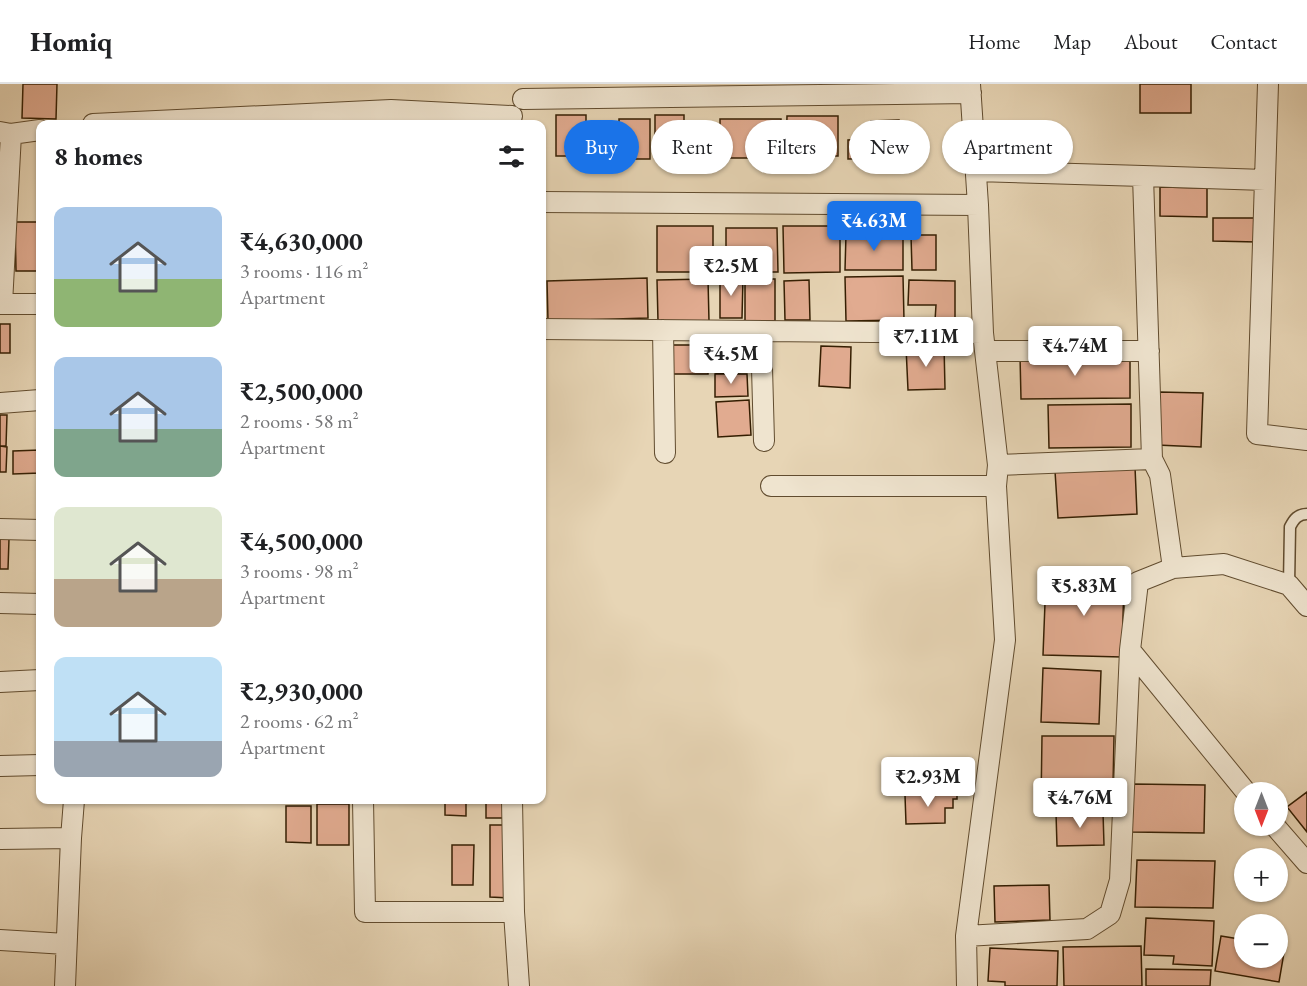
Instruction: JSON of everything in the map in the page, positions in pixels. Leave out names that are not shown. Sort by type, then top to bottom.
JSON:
[{"type":"street","points":[[1268,84],[1257,434],[1307,440]]},
{"type":"street","points":[[265,120],[391,117],[512,120],[523,91],[970,88],[972,120]]},
{"type":"street","points":[[36,130],[6,133],[1,304],[36,304]]},
{"type":"street","points":[[967,986],[966,936],[1005,640],[996,486],[998,465],[984,342],[975,174]]},
{"type":"street","points":[[1073,174],[1265,180]]},
{"type":"street","points":[[1143,176],[1152,459],[1160,475],[1173,568]]},
{"type":"street","points":[[546,202],[978,205]]},
{"type":"street","points":[[546,328],[761,331],[1149,351]]},
{"type":"street","points":[[663,330],[665,453]]},
{"type":"street","points":[[761,331],[764,441]]},
{"type":"street","points":[[0,403],[36,400]]},
{"type":"street","points":[[998,465],[1152,459]]},
{"type":"street","points":[[771,486],[996,486]]},
{"type":"street","points":[[0,529],[36,530]]},
{"type":"street","points":[[966,936],[1087,929],[1110,914],[1120,880],[1130,650],[1138,582],[1173,568],[1224,564],[1289,585],[1307,606]]},
{"type":"street","points":[[0,603],[36,604]]},
{"type":"street","points":[[1130,650],[1238,782]]},
{"type":"street","points":[[0,682],[36,680]]},
{"type":"street","points":[[0,766],[36,765]]},
{"type":"street","points":[[65,986],[74,804]]},
{"type":"street","points":[[363,804],[365,912],[514,912]]},
{"type":"street","points":[[512,804],[514,912],[519,986]]},
{"type":"street","points":[[1284,836],[1307,863]]},
{"type":"street","points":[[0,839],[71,838]]},
{"type":"street","points":[[0,940],[66,944]]},
{"type":"lane","points":[[1289,585],[1290,527],[1294,519],[1301,514],[1307,514]]},
{"type":"building","points":[[23,84],[57,84],[56,119],[22,118]]},
{"type":"building","points":[[1140,84],[1191,84],[1191,113],[1140,113]]},
{"type":"building","points":[[556,115],[586,115],[586,120],[564,120],[564,156],[556,156]]},
{"type":"building","points":[[655,115],[684,115],[684,120],[655,120]]},
{"type":"building","points":[[787,116],[838,116],[838,156],[837,120],[787,120]]},
{"type":"building","points":[[650,119],[650,159],[639,159],[639,120],[619,120]]},
{"type":"building","points":[[781,119],[745,120],[745,158],[733,158],[733,120],[720,120]]},
{"type":"building","points":[[1160,187],[1207,188],[1207,217],[1160,216]]},
{"type":"building","points":[[1213,218],[1257,218],[1257,242],[1213,241]]},
{"type":"building","points":[[15,222],[36,222],[36,271],[16,271]]},
{"type":"building","points":[[657,226],[713,226],[713,272],[657,272]]},
{"type":"building","points":[[783,226],[840,226],[840,272],[784,273]]},
{"type":"building","points":[[726,228],[777,228],[778,272],[726,272]]},
{"type":"building","points":[[846,234],[903,234],[903,270],[845,270]]},
{"type":"building","points":[[911,235],[936,235],[936,270],[912,270]]},
{"type":"building","points":[[903,276],[904,320],[846,321],[845,277]]},
{"type":"building","points":[[720,277],[743,277],[742,318],[720,318]]},
{"type":"building","points":[[647,278],[648,318],[548,321],[547,281]]},
{"type":"building","points":[[708,279],[709,321],[658,321],[657,280]]},
{"type":"building","points":[[745,279],[775,279],[775,321],[745,321]]},
{"type":"building","points":[[809,280],[810,320],[785,320],[784,281]]},
{"type":"building","points":[[909,280],[955,281],[955,321],[935,321],[936,305],[908,305]]},
{"type":"building","points":[[0,324],[10,324],[10,353],[0,353]]},
{"type":"building","points":[[665,345],[708,345],[708,374],[665,374]]},
{"type":"building","points":[[716,345],[750,345],[750,372],[716,373]]},
{"type":"building","points":[[944,345],[945,389],[908,390],[906,347]]},
{"type":"building","points":[[821,346],[851,347],[850,388],[819,386]]},
{"type":"building","points":[[1020,356],[1130,356],[1130,398],[1021,399]]},
{"type":"building","points":[[715,374],[747,374],[748,396],[715,397]]},
{"type":"building","points":[[1159,392],[1203,393],[1201,447],[1157,445]]},
{"type":"building","points":[[749,400],[751,435],[718,437],[716,402]]},
{"type":"building","points":[[1131,404],[1131,447],[1049,448],[1048,405]]},
{"type":"building","points":[[0,415],[7,415],[6,446],[0,446]]},
{"type":"building","points":[[0,446],[7,447],[6,472],[0,472]]},
{"type":"building","points":[[36,450],[36,473],[13,474],[13,451]]},
{"type":"building","points":[[1135,467],[1137,514],[1058,518],[1055,471]]},
{"type":"building","points":[[0,538],[9,539],[8,569],[0,569]]},
{"type":"building","points":[[1046,577],[1124,579],[1122,657],[1043,655]]},
{"type":"building","points":[[1043,668],[1101,671],[1099,724],[1041,722]]},
{"type":"building","points":[[1042,736],[1114,736],[1113,786],[1105,785],[1105,799],[1072,799],[1072,805],[1041,804]]},
{"type":"building","points":[[1133,784],[1205,785],[1204,833],[1132,832]]},
{"type":"building","points":[[1307,792],[1307,832],[1288,808]]},
{"type":"building","points":[[957,794],[957,799],[953,799],[953,808],[945,808],[945,823],[906,824],[905,795]]},
{"type":"building","points":[[317,804],[349,804],[349,845],[317,845]]},
{"type":"building","points":[[445,804],[466,804],[466,816],[445,815]]},
{"type":"building","points":[[486,804],[509,804],[509,818],[486,818]]},
{"type":"building","points":[[286,806],[311,806],[311,843],[286,842]]},
{"type":"building","points":[[1103,812],[1104,845],[1057,846],[1056,813]]},
{"type":"building","points":[[490,825],[512,825],[512,898],[490,897]]},
{"type":"building","points":[[452,845],[474,845],[473,885],[452,885]]},
{"type":"building","points":[[1137,860],[1215,861],[1213,908],[1135,907]]},
{"type":"building","points":[[1049,885],[1050,920],[995,922],[994,886]]},
{"type":"building","points":[[1146,918],[1214,921],[1212,966],[1173,964],[1174,956],[1144,955]]},
{"type":"building","points":[[1221,936],[1234,938],[1234,968],[1281,968],[1279,982],[1215,971]]},
{"type":"building","points":[[1141,946],[1142,986],[1064,986],[1063,947]]},
{"type":"building","points":[[990,948],[1058,951],[1057,986],[1005,986],[1005,982],[988,981]]},
{"type":"building","points":[[1146,969],[1211,970],[1210,986],[1146,986]]}]
